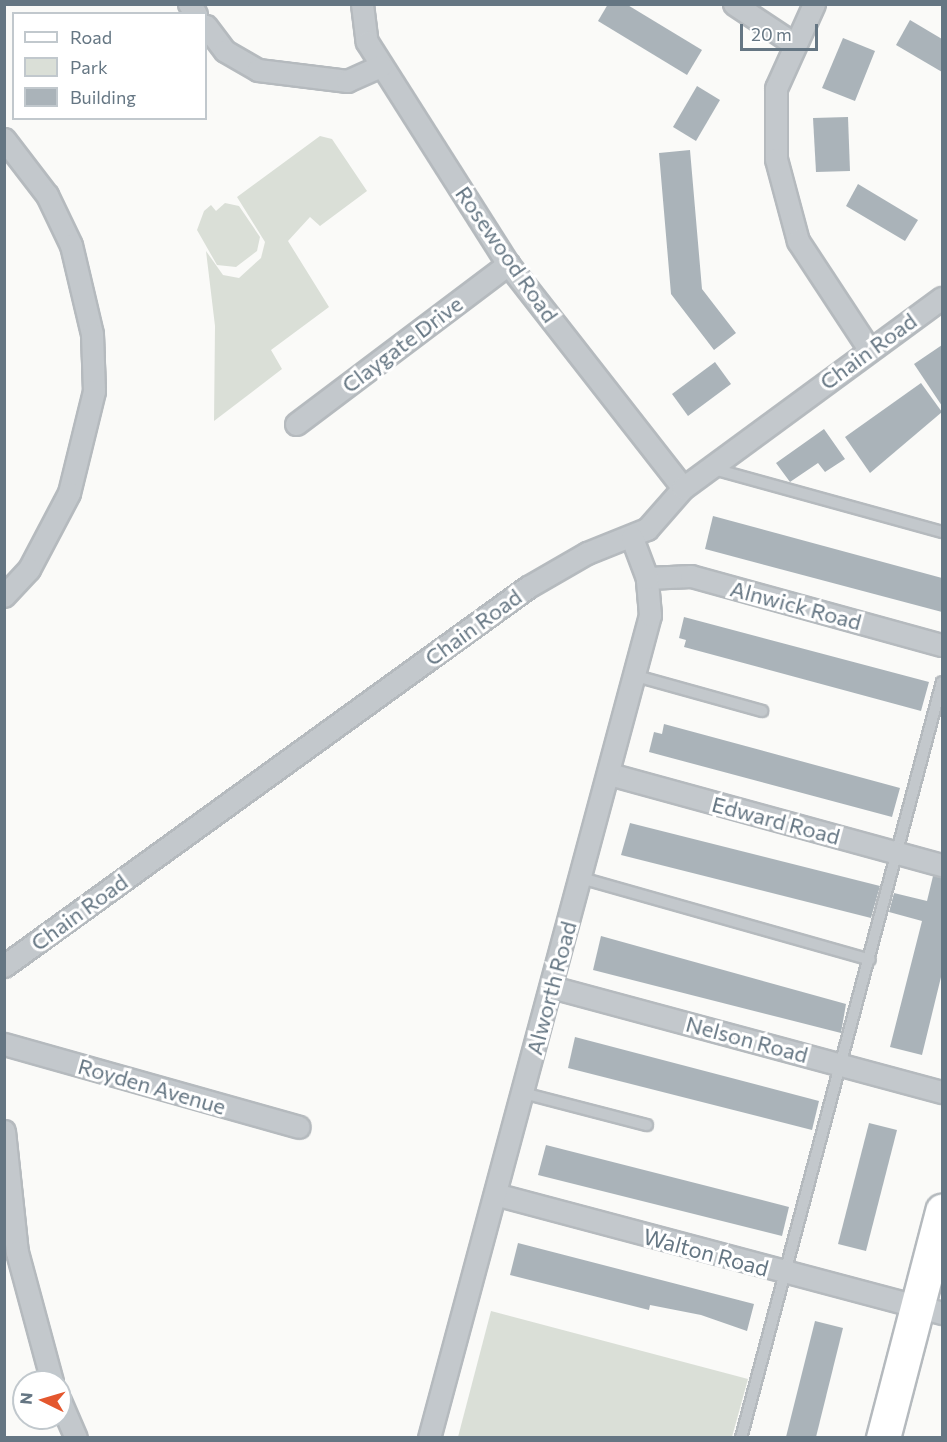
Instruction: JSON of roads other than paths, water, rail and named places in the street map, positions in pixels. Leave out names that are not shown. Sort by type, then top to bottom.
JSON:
[{"type":"main road","points":[[883,1437],[930,1310],[942,1211]]},
{"type":"street","name":"Rosewood Road","points":[[362,4],[366,42],[508,264],[683,488]]},
{"type":"street","points":[[734,4],[794,43]]},
{"type":"street","points":[[814,4],[794,43],[776,88],[776,159],[798,241],[869,348]]},
{"type":"street","points":[[207,27],[225,51],[258,70],[346,81],[381,66]]},
{"type":"street","points":[[4,139],[47,195],[71,245],[92,334],[94,391],[69,494],[29,569],[4,596]]},
{"type":"street","name":"Claygate Drive","points":[[296,424],[508,264]]},
{"type":"street","name":"Chain Road","points":[[4,966],[528,587],[587,553],[632,538],[647,529],[683,488],[869,348],[942,298]]},
{"type":"street","name":"Alworth Road","points":[[429,1437],[636,676],[650,615],[647,578],[632,538]]},
{"type":"street","name":"Alnwick Road","points":[[647,578],[691,576],[942,645]]},
{"type":"street","name":"Edward Road","points":[[609,774],[942,865]]},
{"type":"street","name":"Nelson Road","points":[[552,987],[942,1092]]},
{"type":"street","name":"Royden Avenue","points":[[4,1044],[299,1127]]},
{"type":"street","points":[[4,1131],[16,1252],[49,1370]]},
{"type":"street","name":"Walton Road","points":[[495,1194],[784,1273],[930,1310]]},
{"type":"lane","points":[[710,468],[942,532]]},
{"type":"lane","points":[[636,676],[762,711]]},
{"type":"lane","points":[[741,1437],[900,853],[942,682]]},
{"type":"lane","points":[[581,878],[870,960]]},
{"type":"lane","points":[[523,1093],[646,1125]]}]
